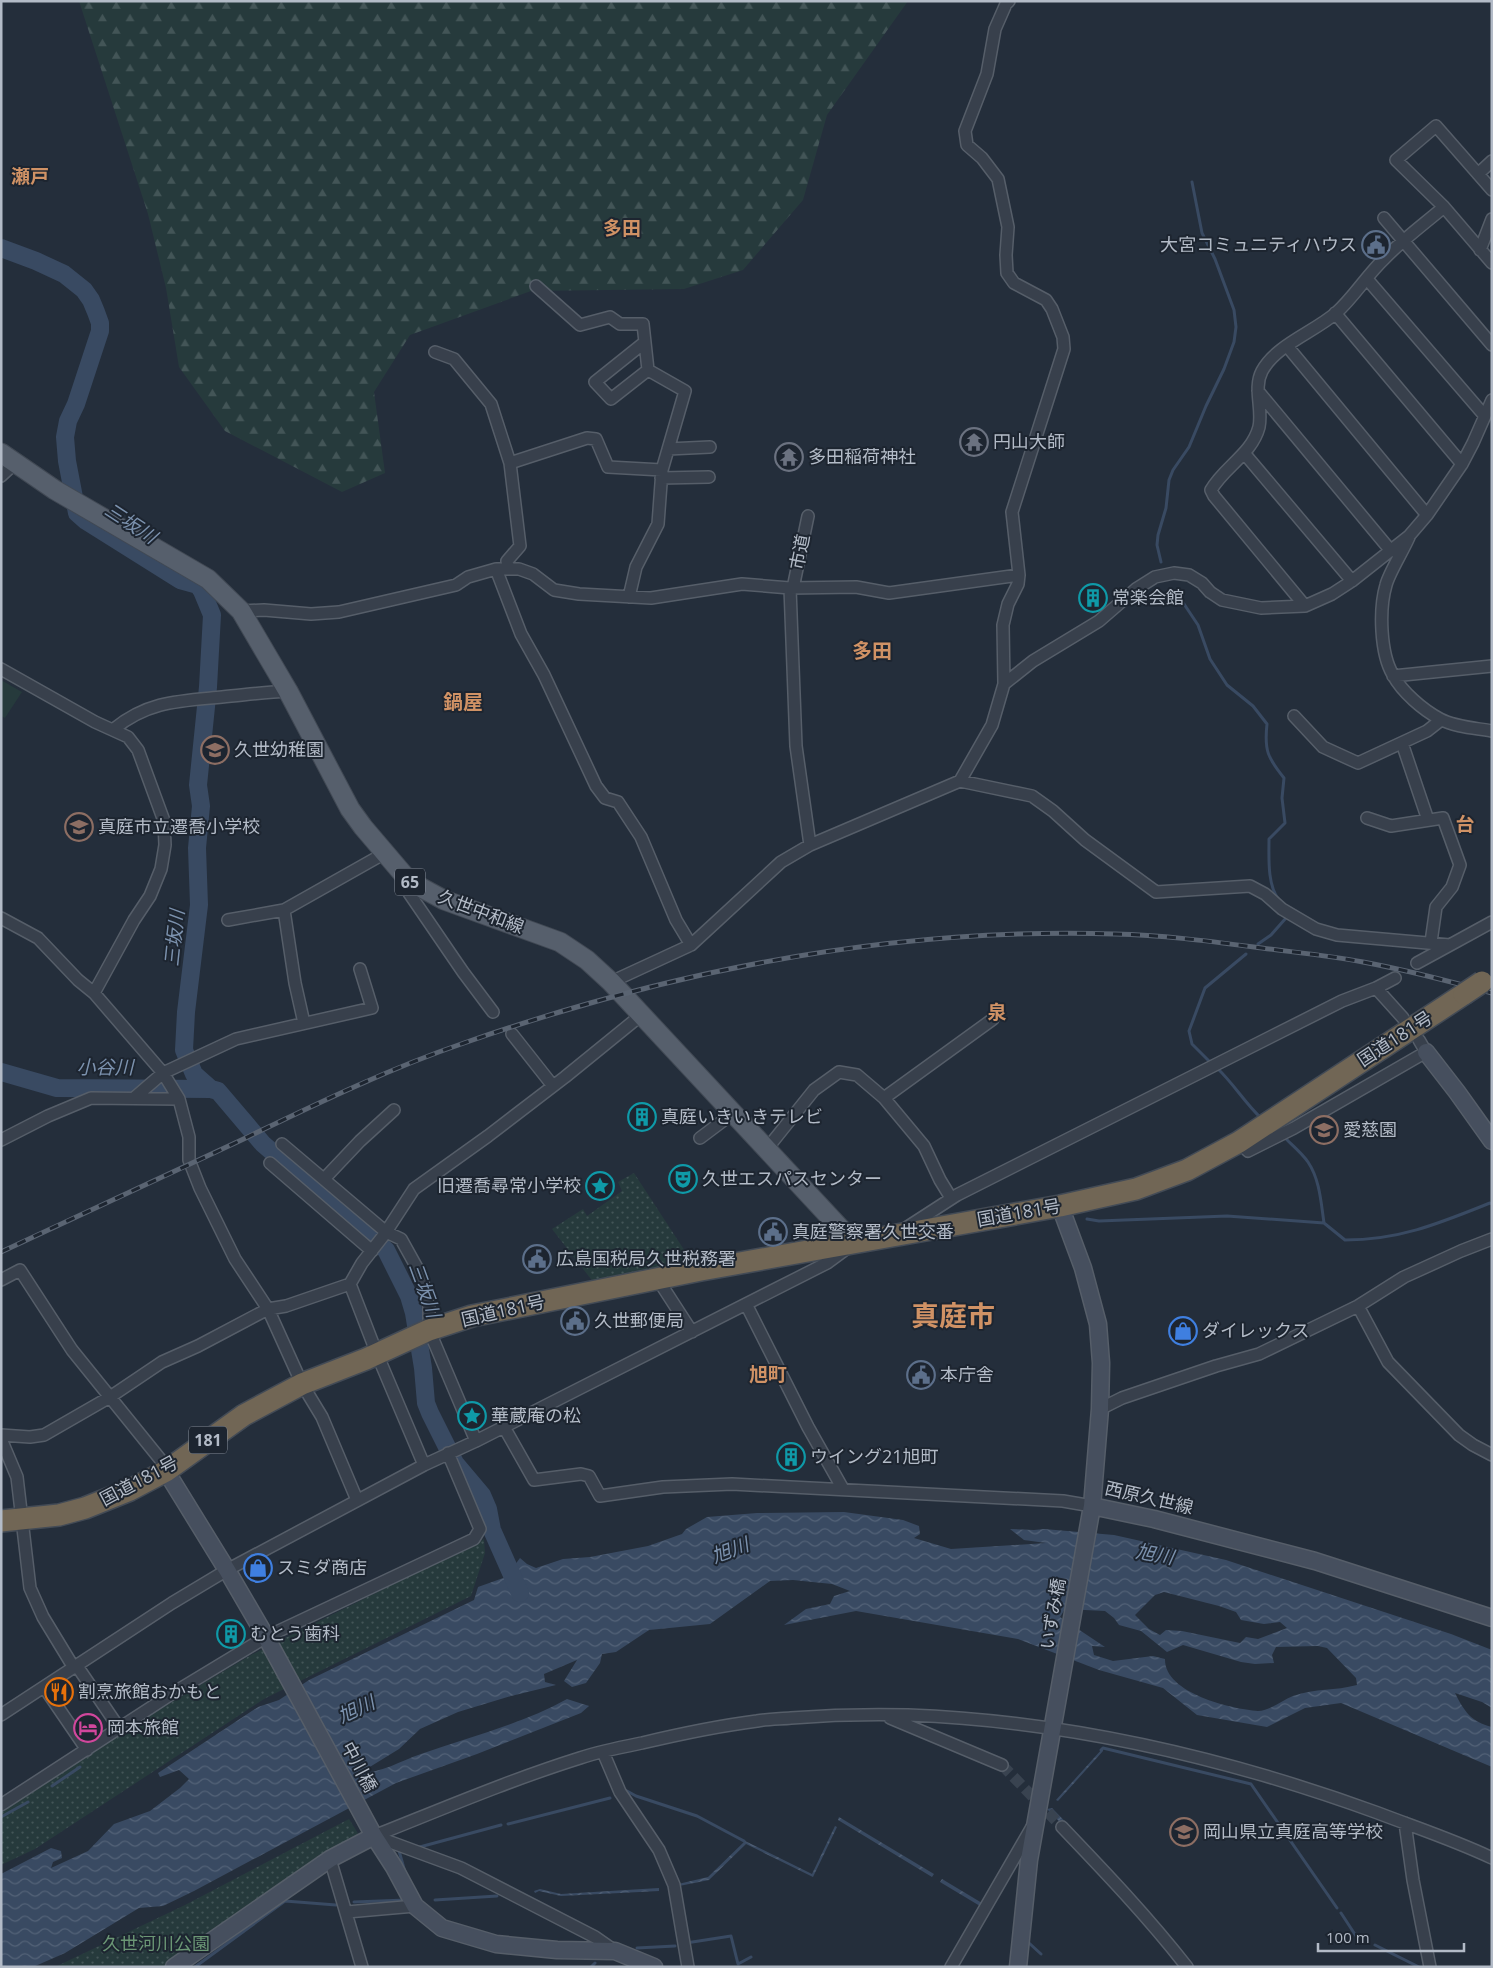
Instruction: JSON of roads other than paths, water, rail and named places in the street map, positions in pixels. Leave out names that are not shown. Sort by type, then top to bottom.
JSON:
[{"type":"highway","name":"国道181号","points":[[1,1521],[59,1515],[85,1508],[130,1490],[166,1471],[244,1415],[302,1384],[410,1340],[429,1330],[472,1316],[657,1278],[826,1255],[854,1243],[1060,1206],[1136,1189],[1165,1180],[1216,1156],[1239,1142],[1487,979]]},
{"type":"main road","name":"久世中和線","points":[[8,458],[73,500],[208,579],[241,611],[288,691],[350,809],[409,881],[444,900],[560,942],[587,960],[611,982],[640,1016],[854,1243]]},
{"type":"street","points":[[960,781],[992,724],[1004,684],[1003,625],[1008,604],[1018,584],[1019,576],[1012,512],[1064,349],[1059,328],[1052,309],[1046,300],[1014,283],[1006,272],[1008,227],[998,180],[982,158],[967,145],[965,131],[988,74],[995,29],[1009,1]]},
{"type":"street","points":[[1492,190],[1436,126],[1396,160],[1444,207],[1492,264]]},
{"type":"street","points":[[1478,174],[1492,161]]},
{"type":"street","points":[[1305,606],[1211,490],[1217,480],[1244,453],[1259,428],[1260,406],[1258,390],[1262,371],[1270,360],[1335,313],[1383,259],[1444,207]]},
{"type":"street","points":[[1384,218],[1492,345]]},
{"type":"street","points":[[1480,250],[1492,219]]},
{"type":"street","points":[[1367,279],[1488,417]]},
{"type":"street","points":[[536,286],[580,325],[610,317],[620,324],[643,324],[648,370]]},
{"type":"street","points":[[1335,313],[1462,464]]},
{"type":"street","points":[[645,342],[595,382],[611,399],[648,370]]},
{"type":"street","points":[[1287,346],[1427,514]]},
{"type":"street","points":[[436,352],[454,359],[492,404],[510,463],[520,546],[507,560],[510,569]]},
{"type":"street","points":[[629,597],[636,567],[658,524],[661,474],[685,391],[648,370]]},
{"type":"street","points":[[1258,390],[1391,551]]},
{"type":"street","points":[[1004,684],[1033,661],[1099,620],[1136,589],[1154,577],[1174,573],[1189,575],[1222,600],[1243,606],[1261,608],[1305,606],[1332,594],[1352,581],[1409,536],[1462,464],[1478,429],[1488,417],[1492,400]]},
{"type":"street","points":[[510,463],[587,438],[596,439],[608,467],[661,474],[709,477]]},
{"type":"street","points":[[668,449],[710,447]]},
{"type":"street","points":[[1244,453],[1352,581]]},
{"type":"street","points":[[1,476],[8,458]]},
{"type":"street","name":"市道","points":[[808,516],[792,588],[796,746],[810,845]]},
{"type":"street","points":[[1409,536],[1386,584],[1381,618],[1386,659],[1393,676],[1417,704],[1441,720],[1465,727],[1492,731]]},
{"type":"street","points":[[241,611],[264,610],[311,614],[339,612],[456,585],[468,577],[496,569],[519,568],[533,574],[554,590],[580,594],[651,598],[742,584],[792,588],[856,587],[889,593],[1019,576]]},
{"type":"street","points":[[496,569],[521,634],[544,675],[596,786],[605,798],[618,802],[641,837],[676,920],[691,945]]},
{"type":"street","points":[[1393,676],[1492,666]]},
{"type":"street","points":[[1,670],[94,722],[128,736],[138,750],[164,821],[165,845],[160,869],[150,896],[134,920],[94,993]]},
{"type":"street","points":[[114,729],[152,706],[174,701],[288,691]]},
{"type":"street","points":[[1294,716],[1324,748],[1358,763],[1427,731],[1441,720]]},
{"type":"street","points":[[1402,743],[1428,820]]},
{"type":"street","points":[[611,982],[691,945],[781,862],[810,845],[960,781],[1032,796],[1053,811],[1085,840],[1156,892],[1250,886],[1264,894],[1282,909],[1316,929],[1337,935],[1450,945]]},
{"type":"street","points":[[1367,818],[1391,826],[1443,818],[1460,864],[1452,887],[1436,908],[1431,942]]},
{"type":"street","points":[[228,920],[284,910],[385,853]]},
{"type":"street","points":[[409,881],[409,893],[493,1012]]},
{"type":"street","points":[[284,910],[295,982],[304,1023]]},
{"type":"street","points":[[1,918],[38,938],[78,980],[94,993],[163,1073],[180,1099],[189,1137],[189,1160],[200,1188],[235,1259],[268,1309],[302,1384],[322,1417],[357,1500]]},
{"type":"street","points":[[1416,963],[1492,922]]},
{"type":"street","points":[[134,1098],[163,1073],[236,1039],[372,1008],[360,969]]},
{"type":"street","points":[[896,1235],[952,1198],[1342,1001],[1376,988],[1395,978]]},
{"type":"street","points":[[1376,988],[1403,1018]]},
{"type":"street","points":[[1,1435],[44,1435],[110,1397],[162,1362],[198,1346],[268,1309],[286,1306],[350,1284],[362,1263],[385,1233],[414,1189],[553,1086],[640,1016]]},
{"type":"street","points":[[884,1098],[993,1019]]},
{"type":"street","points":[[512,1034],[553,1086]]},
{"type":"street","points":[[1239,1142],[1248,1151],[1294,1128],[1422,1046],[1492,1141]]},
{"type":"street","points":[[766,1150],[814,1090],[839,1072],[857,1075],[884,1098],[924,1146],[940,1180],[952,1198]]},
{"type":"street","points":[[1,1140],[48,1116],[91,1098],[180,1099]]},
{"type":"street","points":[[324,1179],[360,1141],[394,1110]]},
{"type":"street","points":[[700,1138],[732,1114]]},
{"type":"street","points":[[282,1144],[385,1233],[401,1239],[421,1275],[428,1307],[429,1330],[476,1442]]},
{"type":"street","points":[[270,1163],[372,1251]]},
{"type":"street","name":"西原久世線","points":[[1060,1206],[1083,1268],[1098,1324],[1101,1363],[1100,1409],[1092,1506],[1154,1518],[1315,1561],[1490,1615]]},
{"type":"street","points":[[1100,1409],[1122,1398],[1216,1366],[1259,1354],[1358,1306],[1404,1277],[1492,1239]]},
{"type":"street","points":[[1,1715],[172,1603],[227,1570],[424,1465],[476,1442],[746,1304],[826,1255]]},
{"type":"street","points":[[1,1280],[20,1270],[59,1331],[160,1459],[166,1471]]},
{"type":"street","points":[[657,1278],[692,1332]]},
{"type":"street","points":[[350,1284],[424,1465]]},
{"type":"street","points":[[746,1304],[797,1405],[843,1489]]},
{"type":"street","points":[[1358,1306],[1388,1362],[1459,1435],[1492,1456]]},
{"type":"street","points":[[504,1427],[534,1480],[581,1474],[589,1476],[600,1496],[663,1487],[732,1484],[1062,1501],[1092,1506]]},
{"type":"street","points":[[1,1439],[17,1477],[30,1588],[44,1617],[118,1728]]},
{"type":"street","points":[[1,1805],[118,1728],[266,1637],[474,1539],[480,1529],[448,1454]]},
{"type":"street","name":"中川橋","points":[[166,1471],[266,1637],[374,1836],[394,1867],[415,1906]]},
{"type":"street","name":"いずみ橋","points":[[1018,1967],[1029,1860],[1092,1506]]},
{"type":"street","points":[[44,1687],[87,1750]]},
{"type":"street","points":[[882,1714],[1002,1764]]},
{"type":"street","points":[[174,1967],[330,1859],[374,1836],[518,1779],[583,1757],[686,1733],[760,1720],[882,1714],[966,1717],[1053,1728],[1150,1746],[1244,1769],[1330,1796],[1449,1838],[1492,1858]]},
{"type":"street","points":[[603,1752],[620,1792],[659,1850],[674,1886],[688,1967]]},
{"type":"street","points":[[951,1967],[1036,1819]]},
{"type":"street","points":[[1405,1823],[1430,1967]]},
{"type":"street","points":[[1062,1827],[1110,1877],[1166,1940],[1187,1967]]},
{"type":"street","points":[[374,1836],[461,1868],[595,1937],[615,1951],[654,1967]]},
{"type":"street","points":[[330,1859],[362,1967]]},
{"type":"street","points":[[347,1912],[415,1906],[442,1928],[496,1944],[557,1950],[615,1951]]},
{"type":"water","name":"旭川","points":[[844,1512],[903,1520],[919,1526],[920,1534],[914,1538],[951,1549],[1046,1543],[1024,1540],[1010,1529],[1044,1529],[1114,1535],[1226,1560],[1451,1634],[1492,1650],[1492,1708],[1482,1702],[1455,1693],[1473,1719],[1492,1727],[1492,1767],[1341,1703],[1305,1708],[1267,1727],[1197,1715],[1163,1688],[1099,1670],[1018,1639],[856,1611],[784,1625],[806,1609],[830,1604],[834,1596],[850,1591],[832,1584],[793,1580],[770,1581],[710,1624],[649,1630],[616,1652],[602,1654],[600,1663],[586,1683],[572,1687],[564,1681],[577,1660],[544,1674],[545,1682],[556,1685],[458,1712],[420,1729],[399,1749],[360,1773],[383,1769],[421,1754],[496,1730],[532,1716],[567,1699],[589,1706],[581,1713],[477,1754],[396,1783],[194,1891],[163,1906],[139,1908],[65,1953],[33,1967],[1,1967],[1,1874],[51,1848],[61,1851],[62,1858],[53,1862],[51,1868],[88,1851],[114,1824],[150,1811],[189,1779],[179,1770],[160,1777],[158,1773],[258,1707],[279,1700],[309,1680],[474,1600],[478,1587],[506,1577],[520,1558],[536,1568],[563,1559],[590,1557],[648,1546],[682,1534],[686,1529],[707,1517],[757,1513]],"holes":[[[1164,1592],[1236,1612],[1241,1620],[1264,1624],[1280,1622],[1287,1628],[1258,1639],[1246,1637],[1240,1643],[1182,1631],[1166,1630],[1160,1635],[1149,1629],[1135,1615],[1155,1595]],[[1065,1609],[1105,1611],[1119,1625],[1141,1631],[1167,1652],[1183,1645],[1241,1662],[1255,1664],[1274,1663],[1272,1655],[1276,1647],[1318,1646],[1327,1648],[1356,1678],[1357,1685],[1301,1693],[1262,1711],[1246,1710],[1216,1703],[1187,1690],[1175,1681],[1168,1671],[1165,1659],[1153,1656],[1113,1661],[1094,1655],[1092,1646],[1105,1647],[1060,1617]]]},
{"type":"water","points":[[1103,1748],[1103,1751],[1058,1801],[1056,1800]]},
{"type":"water","points":[[1052,1808],[1143,1905],[1193,1967],[1189,1967],[1103,1866],[1047,1809]]},
{"type":"water","points":[[839,1817],[934,1874],[932,1877],[838,1820]]},
{"type":"water","points":[[835,1826],[837,1827],[813,1877],[746,1844],[709,1880],[674,1887],[674,1885],[708,1877],[745,1841],[812,1874]]},
{"type":"water","points":[[942,1879],[982,1903],[980,1906],[940,1882]]},
{"type":"water","points":[[659,1888],[659,1891],[561,1896],[539,1891],[535,1893],[534,1891],[540,1889],[561,1894]]},
{"type":"waterway","points":[[1161,562],[1157,545],[1166,508],[1169,480],[1173,470],[1189,447],[1224,369],[1234,342],[1236,327],[1234,310],[1215,259],[1202,233],[1192,182]]},
{"type":"waterway","name":"三坂川","points":[[1,248],[64,274],[84,290],[91,300],[100,323],[100,331],[76,404],[68,421],[65,437],[67,461],[77,513],[86,521],[180,580],[198,585],[212,615],[208,687],[198,785],[201,806],[197,848],[199,905],[186,1012],[184,1050],[194,1074],[211,1089],[218,1091],[263,1144],[386,1250],[409,1296],[414,1313],[423,1368],[426,1403],[455,1463],[482,1495],[488,1509],[492,1530],[520,1593]]},
{"type":"waterway","points":[[1178,595],[1198,625],[1210,659],[1227,685],[1253,706],[1267,724],[1266,741],[1268,754],[1284,778],[1282,798],[1285,823],[1269,839],[1272,887],[1279,900]]},
{"type":"waterway","points":[[1258,944],[1271,935],[1286,918]]},
{"type":"waterway","points":[[1211,1063],[1192,1044],[1189,1031],[1205,988],[1246,954]]},
{"type":"waterway","points":[[1217,1068],[1261,1118]]},
{"type":"waterway","name":"小谷川","points":[[1,1072],[57,1088],[211,1089]]},
{"type":"waterway","points":[[1284,1137],[1303,1155],[1312,1169],[1319,1192],[1324,1223],[1345,1240],[1402,1234],[1490,1203],[1492,1204]]},
{"type":"waterway","points":[[1087,1219],[1099,1221],[1227,1216],[1324,1223]]},
{"type":"waterway","points":[[1101,1750],[1103,1748],[1251,1784],[1337,1908]]},
{"type":"waterway","points":[[52,1786],[80,1767]]},
{"type":"waterway","points":[[627,1791],[636,1796],[697,1816],[744,1841]]},
{"type":"waterway","points":[[508,1824],[610,1798]]},
{"type":"waterway","points":[[1,1817],[28,1802]]},
{"type":"waterway","points":[[416,1848],[501,1825]]},
{"type":"waterway","points":[[399,1851],[405,1872]]},
{"type":"waterway","points":[[435,1900],[497,1896]]},
{"type":"waterway","points":[[354,1902],[406,1900]]},
{"type":"waterway","points":[[195,1967],[285,1901],[336,1905]]},
{"type":"waterway","points":[[1341,1913],[1356,1936],[1367,1941]]},
{"type":"waterway","points":[[686,1943],[731,1936],[738,1964],[751,1957]]},
{"type":"waterway","points":[[1029,1943],[1041,1954]]},
{"type":"waterway","points":[[1375,1945],[1419,1967]]},
{"type":"waterway","points":[[637,1948],[675,1946]]},
{"type":"waterway","points":[[591,1967],[595,1963]]},
{"type":"tunnel","points":[[1002,1765],[1062,1827]]},
{"type":"railway","points":[[1,1252],[405,1065],[543,1017],[623,994],[703,975],[785,959],[867,946],[949,938],[1032,934],[1115,934],[1167,937],[1322,955],[1411,972],[1492,993]]},
{"type":"place","name":"大宮コミュニティハウス","points":[[1376,245]]},
{"type":"place","name":"円山大師","points":[[974,442]]},
{"type":"place","name":"多田稲荷神社","points":[[789,457]]},
{"type":"place","name":"常楽会館","points":[[1093,598]]},
{"type":"place","name":"久世幼稚園","points":[[215,750]]},
{"type":"place","name":"真庭市立遷喬小学校","points":[[79,827]]},
{"type":"place","name":"真庭いきいきテレビ","points":[[642,1117]]},
{"type":"place","name":"愛慈園","points":[[1324,1130]]},
{"type":"place","name":"久世エスパスセンター","points":[[683,1179]]},
{"type":"place","name":"旧遷喬尋常小学校","points":[[600,1186]]},
{"type":"place","name":"真庭警察署久世交番","points":[[773,1232]]},
{"type":"place","name":"広島国税局久世税務署","points":[[537,1259]]},
{"type":"place","name":"久世郵便局","points":[[575,1321]]},
{"type":"place","name":"ダイレックス","points":[[1183,1331]]},
{"type":"place","name":"本庁舎","points":[[921,1375]]},
{"type":"place","name":"華蔵庵の松","points":[[472,1416]]},
{"type":"place","name":"ウイング21旭町","points":[[791,1457]]},
{"type":"place","name":"スミダ商店","points":[[258,1568]]},
{"type":"place","name":"むとう歯科","points":[[231,1634]]},
{"type":"place","name":"割烹旅館おかもと","points":[[59,1692]]},
{"type":"place","name":"岡本旅館","points":[[88,1728]]},
{"type":"place","name":"岡山県立真庭高等学校","points":[[1184,1832]]},
{"type":"district","name":"瀬戸","points":[[30,176]]},
{"type":"district","name":"多田","points":[[622,228]]},
{"type":"district","name":"多田","points":[[872,651]]},
{"type":"district","name":"鍋屋","points":[[463,702]]},
{"type":"district","name":"台","points":[[1465,824]]},
{"type":"district","name":"泉","points":[[997,1012]]},
{"type":"district","name":"真庭市","points":[[953,1316]]},
{"type":"district","name":"旭町","points":[[768,1374]]},
{"type":"park label","name":"久世河川公園","points":[[156,1944]]}]
